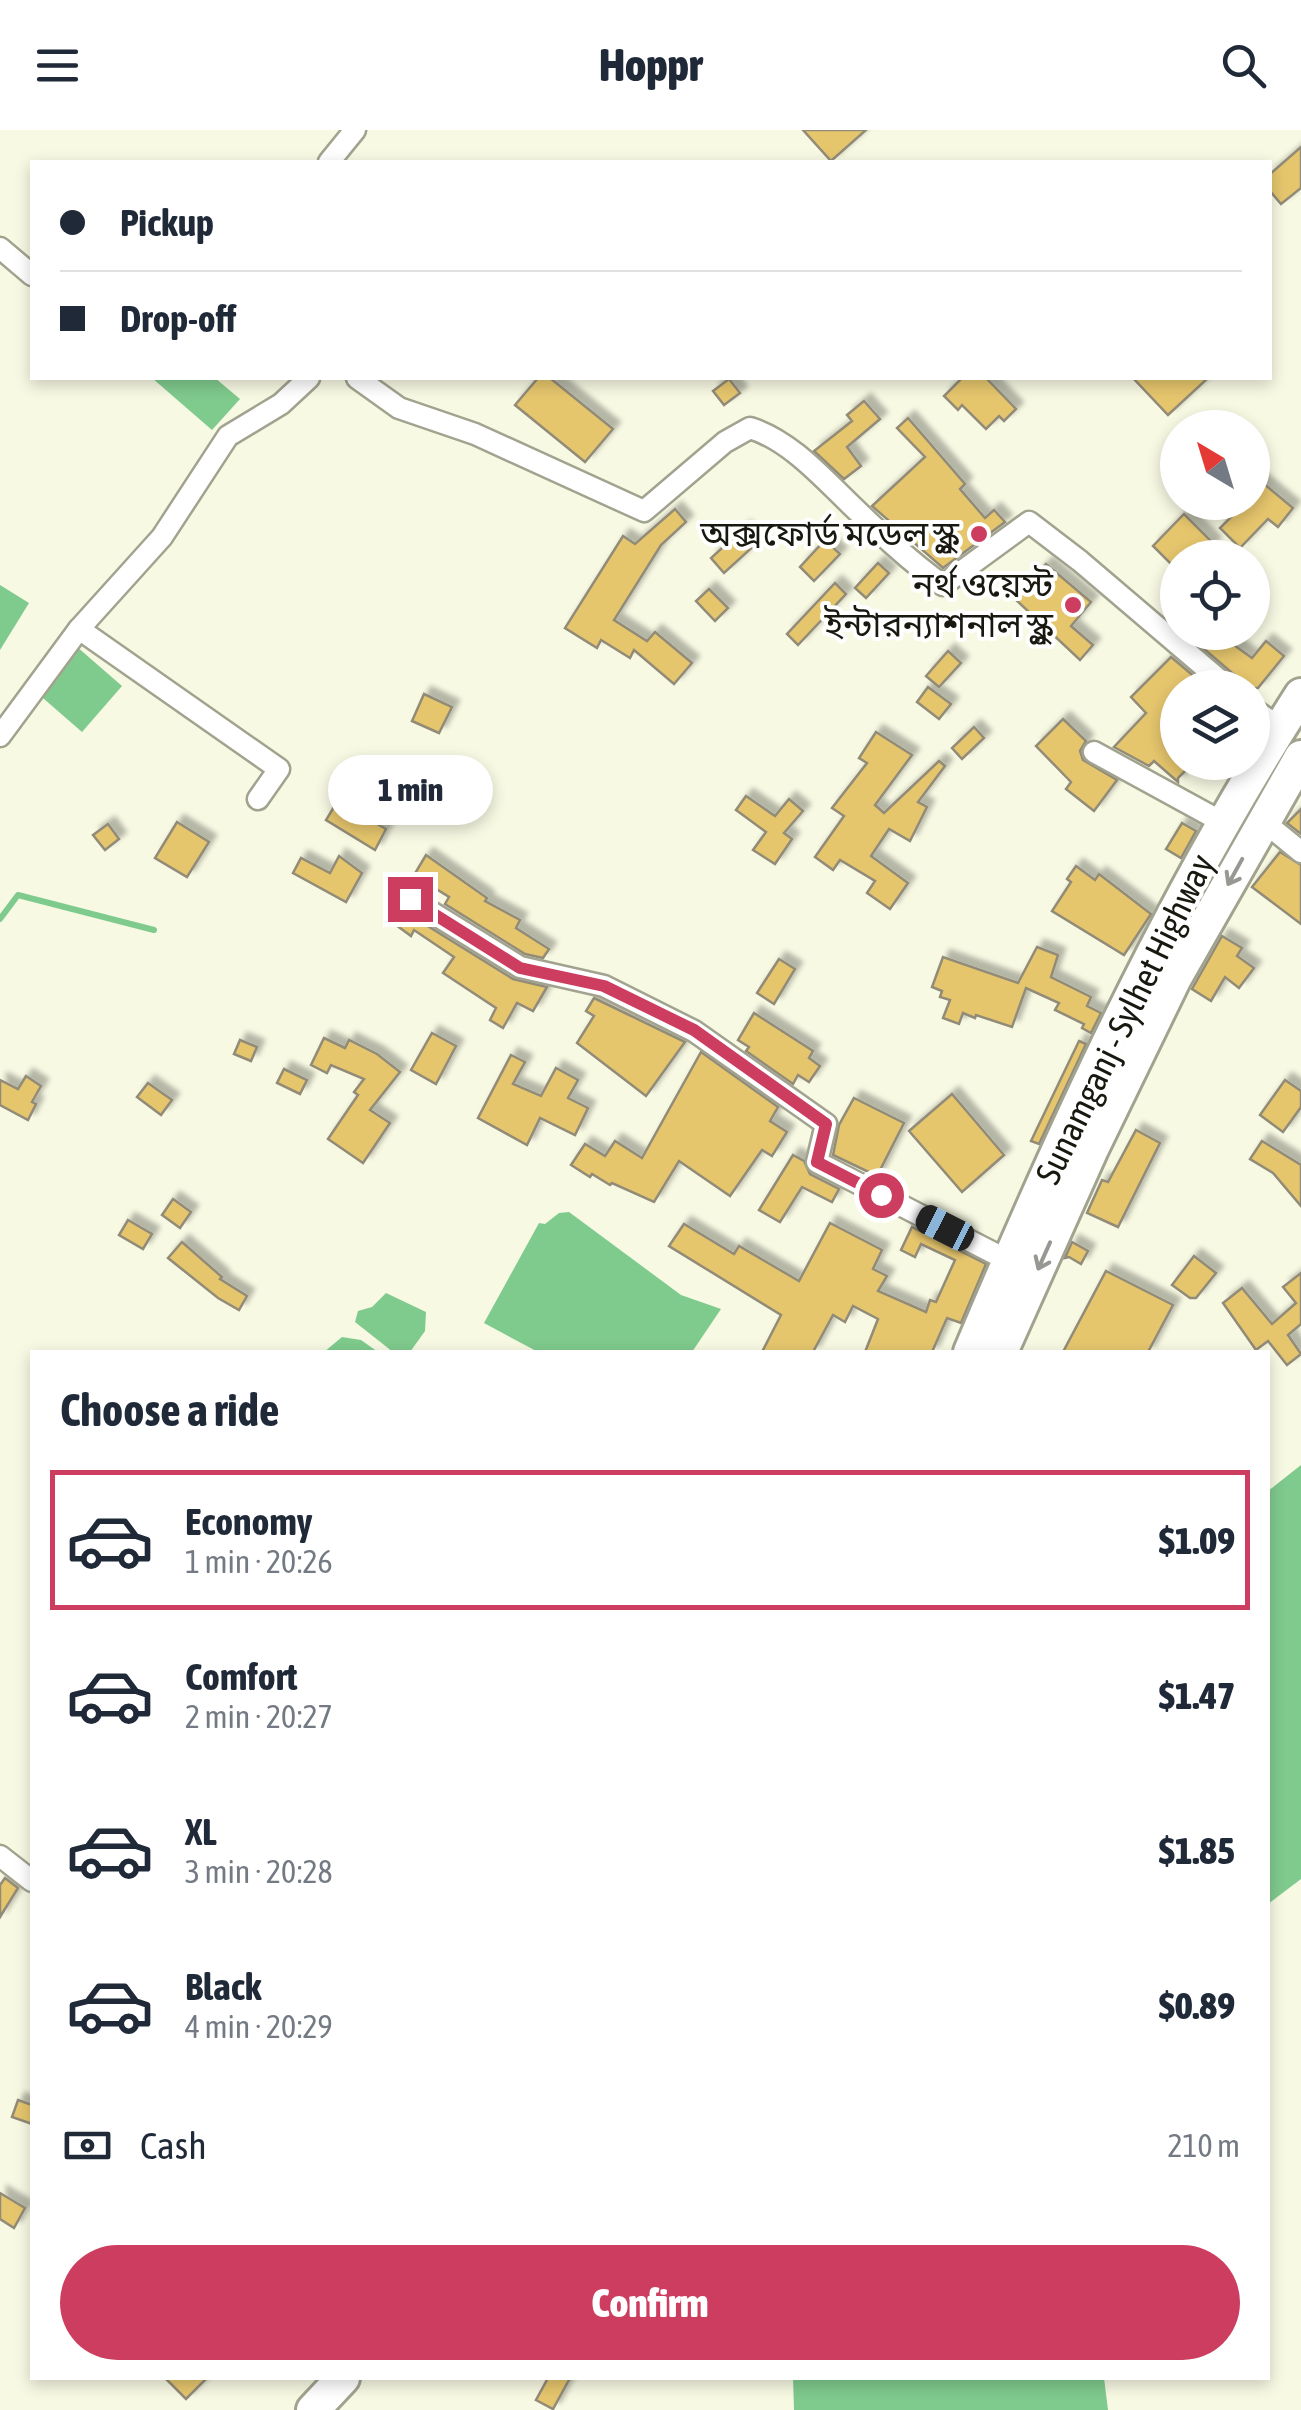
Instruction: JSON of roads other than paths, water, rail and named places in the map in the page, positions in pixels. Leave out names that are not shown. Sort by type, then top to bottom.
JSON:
[{"type":"main road","name":"Sunamganj - Sylhet Highway","points":[[971,1350],[1008,1261],[1167,922],[1222,822],[1301,695]]},
{"type":"main road","name":"Sunamganj - Sylhet Highway","points":[[1002,1350],[1092,1149],[1175,978],[1301,757]]},
{"type":"main road","points":[[313,2410],[341,2380]]},
{"type":"street","points":[[331,160],[355,130]]},
{"type":"street","points":[[0,248],[30,273]]},
{"type":"street","points":[[0,736],[79,630],[162,537],[228,436],[280,404],[307,380]]},
{"type":"street","points":[[360,380],[398,408],[475,434],[644,511],[725,442],[750,428],[763,432],[818,472],[916,566],[943,585],[1029,522],[1080,560],[1209,670]]},
{"type":"street","points":[[79,630],[279,768],[258,799]]},
{"type":"street","points":[[1270,721],[1280,728]]},
{"type":"street","points":[[1094,752],[1222,822]]},
{"type":"street","points":[[1263,821],[1301,852]]},
{"type":"street","points":[[410,899],[520,968],[604,986],[694,1030],[826,1124],[817,1162],[1008,1261]]},
{"type":"street","points":[[0,1856],[30,1879]]},
{"type":"waterway","points":[[0,919],[18,895],[154,930]]},
{"type":"place","name":"অক্সফোর্ড মডেল স্কুল","points":[[979,534]]},
{"type":"place","name":"নর্থ ওয়েস্ট ইন্টারন্যাশনাল স্কুল","points":[[1073,605]]}]
